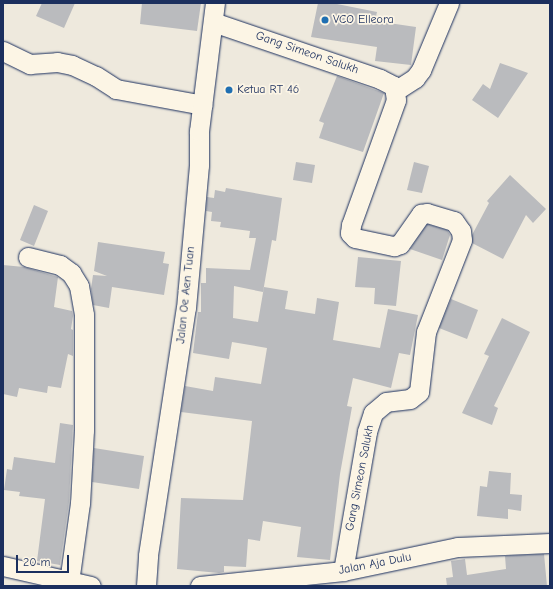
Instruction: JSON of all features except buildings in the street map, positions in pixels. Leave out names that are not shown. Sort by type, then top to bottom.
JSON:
[{"type":"street","name":"Jalan Oe Aen Tuan","points":[[146,586],[148,554],[186,308],[203,105],[215,3]]},
{"type":"street","points":[[395,91],[415,78],[421,70],[449,3]]},
{"type":"street","name":"Gang Simeon Salukh","points":[[213,22],[380,79],[394,86],[396,100],[350,233],[355,238],[394,246],[400,244],[421,214],[427,213],[454,221],[461,231],[462,240],[426,332],[419,392],[410,399],[386,402],[373,413],[367,432],[343,571]]},
{"type":"street","points":[[3,51],[30,64],[57,62],[72,65],[96,76],[116,89],[203,105]]},
{"type":"street","points":[[28,257],[60,265],[71,273],[79,286],[84,315],[84,430],[80,503],[69,582]]},
{"type":"street","name":"Jalan Aja Dulu","points":[[200,586],[343,571],[458,548],[550,543]]},
{"type":"street","points":[[3,566],[91,586]]},
{"type":"place","name":"VCO Elleora","points":[[325,20]]},
{"type":"place","name":"Ketua RT 46","points":[[229,90]]}]
